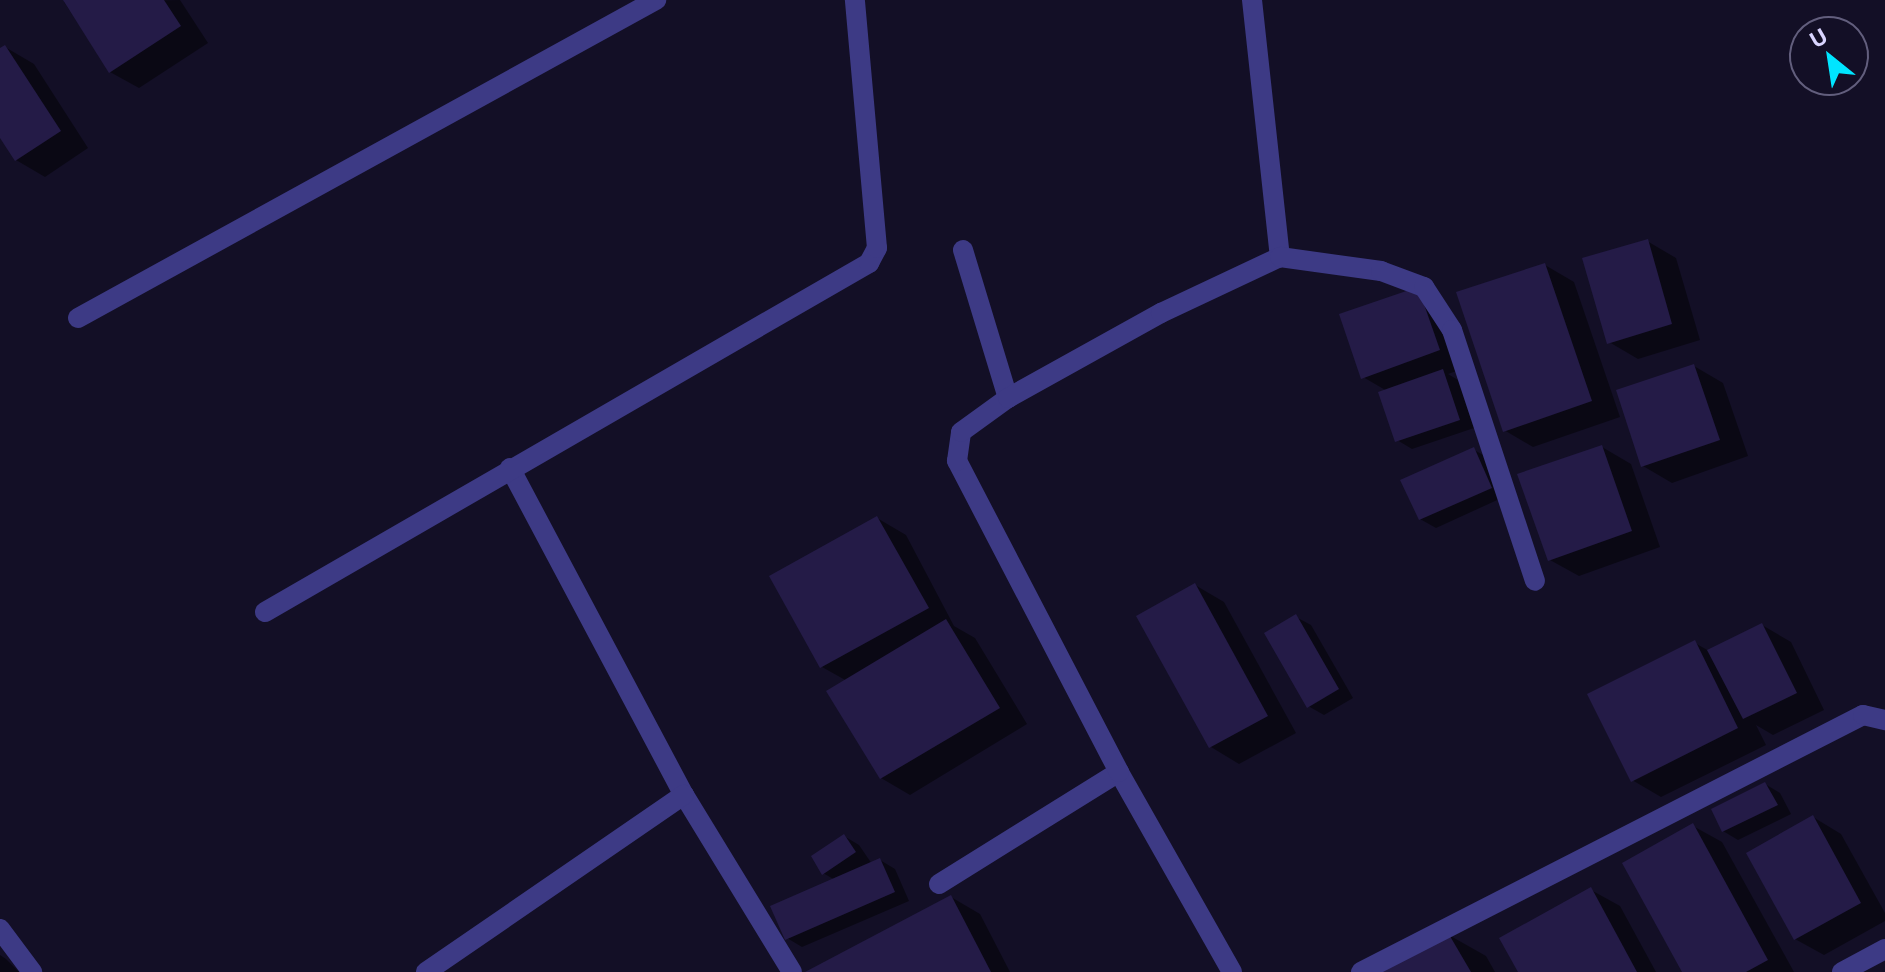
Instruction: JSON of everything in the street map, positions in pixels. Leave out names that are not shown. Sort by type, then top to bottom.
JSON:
[{"type":"street","points":[[78,318],[656,0]]},
{"type":"street","points":[[265,612],[869,263],[877,248],[877,233],[855,0]]},
{"type":"street","points":[[1252,0],[1280,257]]},
{"type":"street","points":[[963,250],[1008,398]]},
{"type":"street","points":[[1232,972],[1119,772],[957,461],[961,432],[1008,398],[1161,313],[1280,257],[1381,271],[1424,287],[1452,330],[1535,581]]},
{"type":"street","points":[[510,468],[684,795],[792,972]]},
{"type":"street","points":[[1361,972],[1863,715],[1885,720]]},
{"type":"street","points":[[939,884],[1119,772]]},
{"type":"street","points":[[426,972],[684,795]]},
{"type":"street","points":[[0,929],[32,972]]},
{"type":"street","points":[[1842,972],[1885,949]]},
{"type":"building","points":[[63,0],[164,0],[181,26],[109,73]]},
{"type":"building","points":[[5,45],[61,131],[15,161],[0,138],[0,48]]},
{"type":"building","points":[[1648,239],[1672,324],[1607,344],[1582,258]]},
{"type":"building","points":[[1545,263],[1592,401],[1503,432],[1456,292]]},
{"type":"building","points":[[1418,287],[1440,350],[1361,379],[1339,314]]},
{"type":"building","points":[[1694,364],[1720,440],[1641,467],[1616,390]]},
{"type":"building","points":[[1443,369],[1460,420],[1395,442],[1378,392]]},
{"type":"building","points":[[1602,445],[1632,531],[1548,561],[1517,474]]},
{"type":"building","points":[[1474,447],[1492,488],[1419,520],[1400,480]]},
{"type":"building","points":[[877,516],[929,608],[820,668],[769,576]]},
{"type":"building","points":[[1195,583],[1268,716],[1209,748],[1136,616]]},
{"type":"building","points":[[1296,614],[1339,689],[1307,708],[1264,633]]},
{"type":"building","points":[[946,619],[1000,708],[880,779],[826,691]]},
{"type":"building","points":[[1762,623],[1797,693],[1743,719],[1707,650]]},
{"type":"building","points":[[1695,640],[1738,728],[1631,782],[1587,694]]},
{"type":"building","points":[[1765,782],[1778,805],[1722,832],[1711,809]]},
{"type":"building","points":[[1813,815],[1861,903],[1794,940],[1746,853]]},
{"type":"building","points":[[1693,823],[1768,960],[1746,972],[1682,972],[1622,863]]},
{"type":"building","points":[[844,834],[856,852],[822,875],[811,856]]},
{"type":"building","points":[[880,858],[895,892],[785,940],[770,906]]},
{"type":"building","points":[[1591,887],[1637,972],[1518,972],[1499,938]]},
{"type":"building","points":[[951,895],[991,972],[805,972]]},
{"type":"building","points":[[1447,931],[1471,972],[1377,972]]}]
